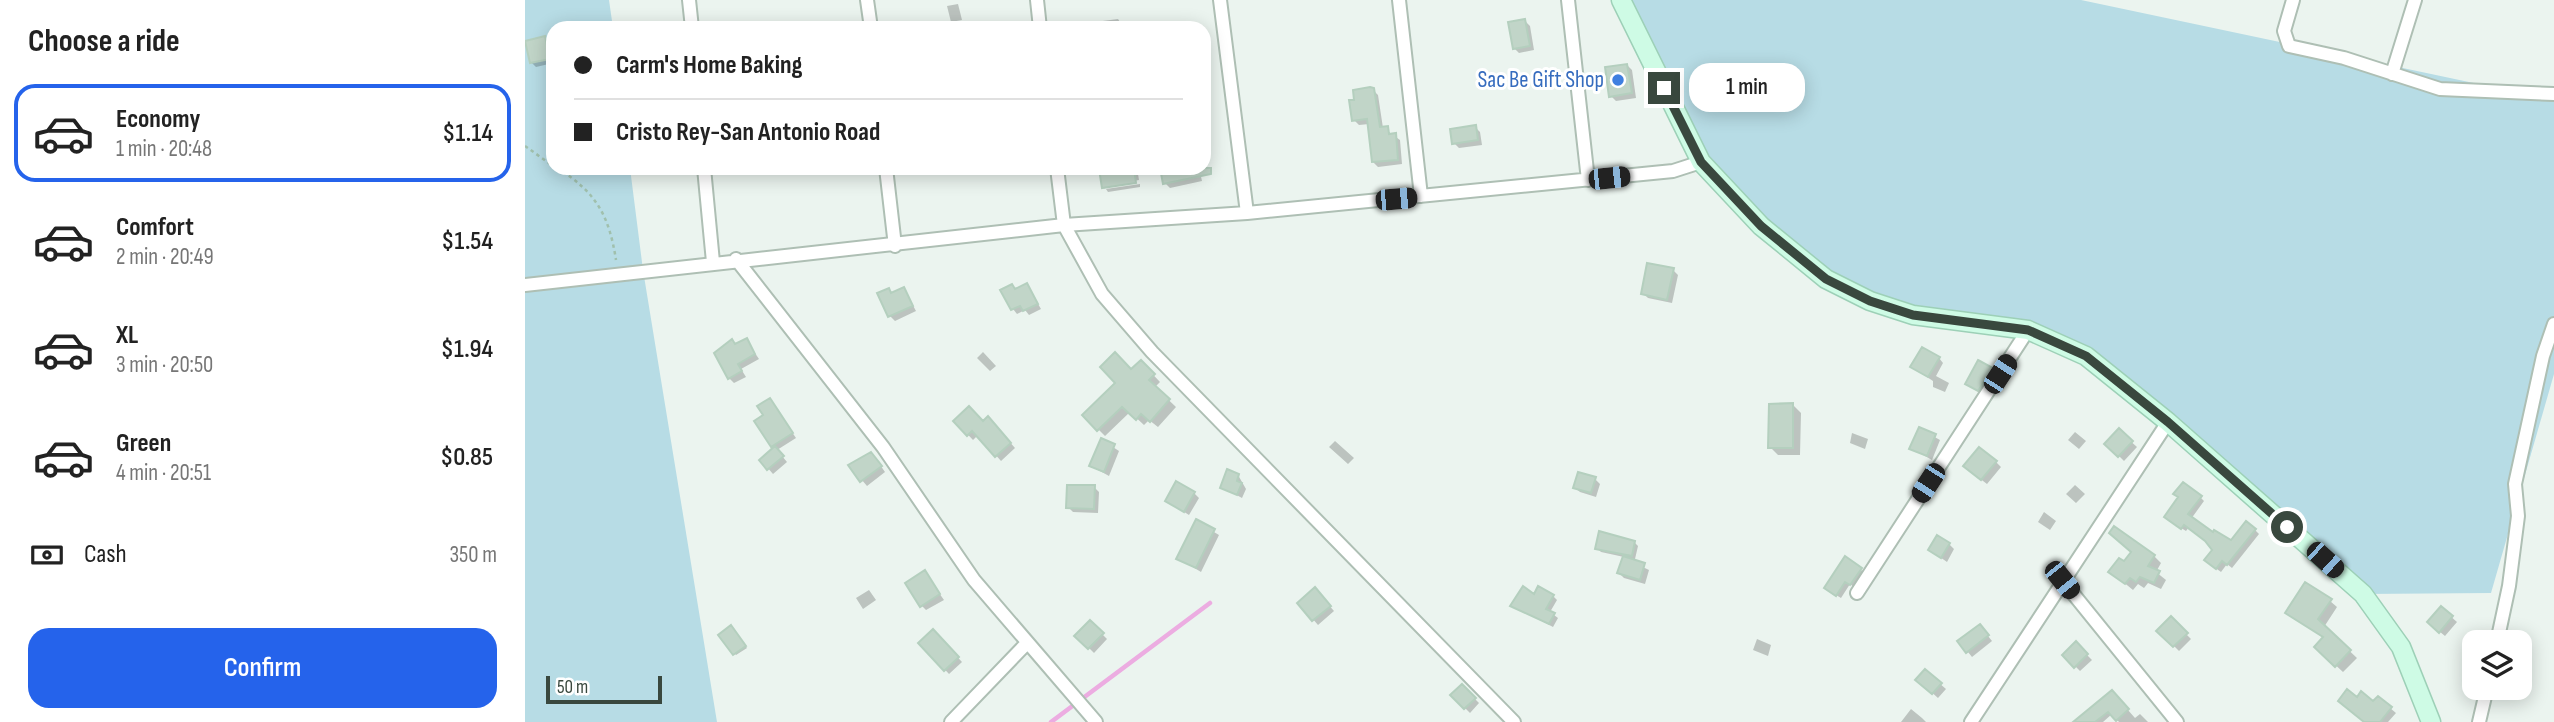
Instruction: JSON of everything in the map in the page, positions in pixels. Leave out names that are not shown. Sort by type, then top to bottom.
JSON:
[{"type":"main road","points":[[1621,0],[1701,162],[1761,226],[1826,279],[1870,301],[1913,315],[2028,330],[2086,356],[2168,422],[2363,594],[2401,647],[2431,722]]},
{"type":"street","points":[[689,0],[691,21]]},
{"type":"street","points":[[867,0],[870,21]]},
{"type":"street","points":[[1037,0],[1039,21]]},
{"type":"street","points":[[1220,0],[1247,213]]},
{"type":"street","points":[[1399,0],[1421,196]]},
{"type":"street","points":[[1568,0],[1588,180]]},
{"type":"street","points":[[2293,0],[2284,31],[2289,46],[2344,58],[2440,89],[2554,94]]},
{"type":"street","points":[[2392,74],[2416,0]]},
{"type":"street","points":[[525,285],[736,259],[895,246],[1065,225],[1247,213],[1588,180],[1674,171],[1701,162]]},
{"type":"street","points":[[705,175],[712,262]]},
{"type":"street","points":[[887,175],[895,246]]},
{"type":"street","points":[[1059,175],[1065,225],[1102,294],[1152,352],[1514,722]]},
{"type":"street","points":[[736,259],[883,447],[974,580],[1096,722]]},
{"type":"street","points":[[2500,630],[2509,586],[2518,516],[2515,484],[2543,356],[2554,324]]},
{"type":"street","points":[[1857,593],[2028,330]]},
{"type":"street","points":[[1971,722],[2168,422]]},
{"type":"street","points":[[2062,580],[2177,722]]},
{"type":"street","points":[[951,722],[1027,643]]},
{"type":"street","points":[[2479,722],[2484,700]]},
{"type":"path","points":[[525,146],[546,161]]},
{"type":"path","points":[[569,175],[584,184],[611,228],[618,274]]},
{"type":"shaded area","points":[[525,0],[609,0],[612,21],[546,21],[546,175],[631,175],[643,270],[717,722],[525,722]]},
{"type":"shaded area","points":[[1621,0],[2081,0],[2554,100],[2554,374],[2491,593],[2363,594],[2086,356],[2028,330],[1913,315],[1826,279],[1701,162]]},
{"type":"building","points":[[1525,19],[1530,46],[1513,49],[1508,22]]},
{"type":"building","points":[[545,36],[546,60],[530,63],[525,41]]},
{"type":"building","name":"Sac Be Gift Shop","points":[[1627,64],[1632,93],[1609,97],[1605,67]]},
{"type":"building","points":[[1374,88],[1380,127],[1388,126],[1389,134],[1396,133],[1398,160],[1372,162],[1367,119],[1352,121],[1349,100],[1354,100],[1353,90]]},
{"type":"building","points":[[1476,125],[1478,140],[1452,144],[1450,129]]},
{"type":"building","points":[[1100,175],[1135,175],[1136,183],[1102,188]]},
{"type":"building","points":[[1161,175],[1206,175],[1163,184]]},
{"type":"building","points":[[1647,263],[1674,268],[1667,300],[1641,294]]},
{"type":"building","points":[[1027,283],[1038,304],[1023,311],[1020,306],[1011,310],[1000,290],[1012,284],[1015,289]]},
{"type":"building","points":[[904,287],[913,306],[888,317],[877,293],[889,288],[891,293]]},
{"type":"building","points":[[747,338],[755,354],[738,364],[742,371],[728,379],[714,353],[732,339],[735,344]]},
{"type":"building","points":[[1922,347],[1940,357],[1928,377],[1910,367]]},
{"type":"building","points":[[1115,352],[1131,369],[1141,360],[1155,374],[1149,380],[1170,399],[1150,422],[1141,414],[1136,420],[1122,407],[1097,431],[1082,415],[1115,383],[1100,367]]},
{"type":"building","points":[[1978,360],[1993,368],[1978,391],[1965,384]]},
{"type":"building","points":[[770,398],[793,433],[771,447],[754,421],[763,415],[757,406]]},
{"type":"building","points":[[1793,403],[1793,448],[1768,448],[1769,404]]},
{"type":"building","points":[[969,406],[983,421],[988,416],[1011,443],[995,457],[972,431],[967,436],[953,421]]},
{"type":"building","points":[[1919,427],[1936,434],[1927,456],[1909,449]]},
{"type":"building","points":[[2119,428],[2133,441],[2118,457],[2104,444]]},
{"type":"building","points":[[1101,438],[1115,444],[1104,472],[1089,466]]},
{"type":"building","points":[[775,446],[784,456],[767,470],[759,460]]},
{"type":"building","points":[[1979,447],[1997,461],[1981,480],[1963,466]]},
{"type":"building","points":[[871,452],[882,466],[860,482],[848,465]]},
{"type":"building","points":[[1227,469],[1239,474],[1237,481],[1242,483],[1237,495],[1220,488]]},
{"type":"building","points":[[1578,472],[1596,477],[1591,493],[1573,488]]},
{"type":"building","points":[[1176,481],[1195,492],[1184,512],[1165,501]]},
{"type":"building","points":[[2183,482],[2202,496],[2188,514],[2213,532],[2214,530],[2231,540],[2246,521],[2256,529],[2227,565],[2222,561],[2216,569],[2204,560],[2212,550],[2205,541],[2184,525],[2181,529],[2164,517],[2178,497],[2173,494]]},
{"type":"building","points":[[1067,485],[1095,485],[1094,509],[1066,508]]},
{"type":"building","points":[[1196,519],[1215,529],[1196,568],[1176,559]]},
{"type":"building","points":[[2114,526],[2155,555],[2148,566],[2160,571],[2154,583],[2140,577],[2136,582],[2130,578],[2125,584],[2108,572],[2119,558],[2124,561],[2131,552],[2109,533]]},
{"type":"building","points":[[1599,531],[1635,541],[1632,556],[1595,549]]},
{"type":"building","points":[[1937,535],[1950,543],[1941,558],[1928,550]]},
{"type":"building","points":[[1623,556],[1645,563],[1640,580],[1617,573]]},
{"type":"building","points":[[1845,556],[1862,568],[1850,585],[1845,582],[1836,596],[1824,588]]},
{"type":"building","points":[[925,570],[940,594],[920,607],[905,583]]},
{"type":"building","points":[[2305,582],[2332,599],[2318,619],[2351,650],[2335,667],[2314,647],[2323,637],[2285,613]]},
{"type":"building","points":[[1523,586],[1534,594],[1538,586],[1554,595],[1546,609],[1555,613],[1549,624],[1510,606]]},
{"type":"building","points":[[1315,587],[1331,606],[1312,621],[1297,603]]},
{"type":"building","points":[[2441,606],[2453,616],[2439,633],[2427,622]]},
{"type":"building","points":[[2171,616],[2188,633],[2173,647],[2156,631]]},
{"type":"building","points":[[1090,620],[1104,633],[1088,649],[1074,636]]},
{"type":"building","points":[[1980,624],[1989,635],[1966,653],[1957,641]]},
{"type":"building","points":[[731,625],[746,646],[733,655],[718,635]]},
{"type":"building","points":[[933,629],[959,657],[944,671],[918,643]]},
{"type":"building","points":[[2076,641],[2088,654],[2074,668],[2062,655]]},
{"type":"building","points":[[1925,669],[1942,683],[1932,694],[1915,680]]},
{"type":"building","points":[[1462,684],[1476,698],[1464,709],[1450,695]]},
{"type":"building","points":[[2347,689],[2357,697],[2361,691],[2373,701],[2378,696],[2392,707],[2380,722],[2364,722],[2338,701]]},
{"type":"building","points":[[2112,690],[2129,709],[2116,721],[2108,712],[2095,722],[2073,722]]},
{"type":"waterway","points":[[1051,722],[1210,603]]},
{"type":"place","name":"Sac Be Gift Shop","points":[[1618,80]]},
{"type":"route","points":[[1664,88],[1701,162],[1761,226],[1826,279],[1870,301],[1913,315],[2028,330],[2086,356],[2168,422],[2287,527]]}]
